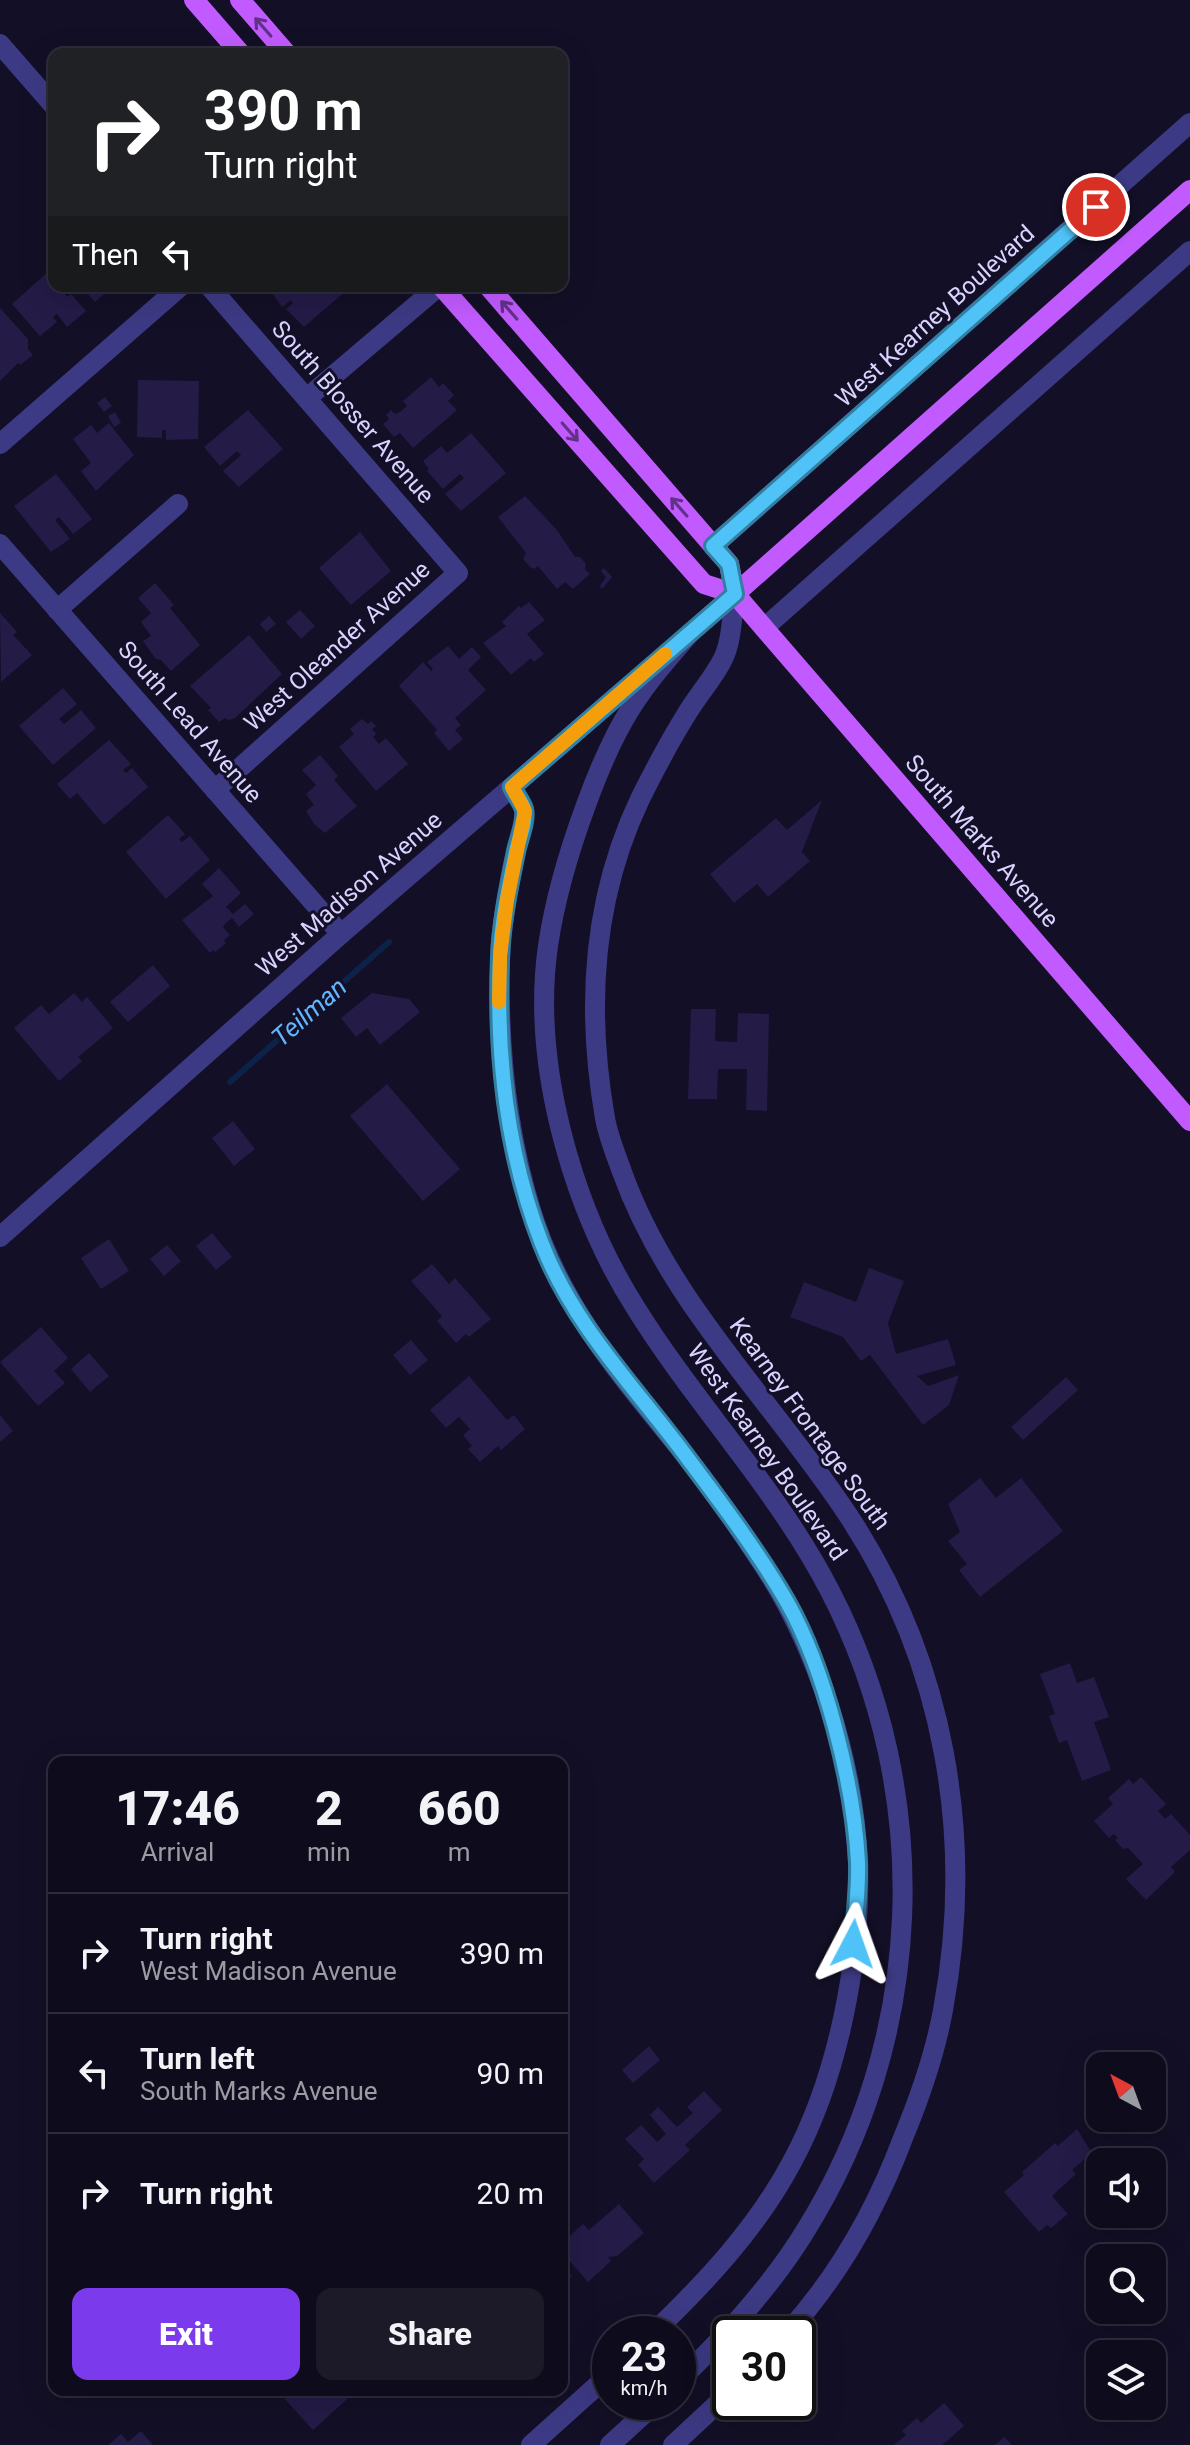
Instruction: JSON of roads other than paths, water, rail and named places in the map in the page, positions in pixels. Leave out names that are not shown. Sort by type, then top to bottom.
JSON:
[{"type":"main road","points":[[194,0],[236,48]]},
{"type":"main road","points":[[240,0],[282,48]]},
{"type":"main road","points":[[735,594],[1190,190]]},
{"type":"main road","name":"South Marks Avenue","points":[[445,292],[704,584],[735,594]]},
{"type":"main road","name":"South Marks Avenue","points":[[493,292],[729,564],[735,594],[1190,1121]]},
{"type":"street","points":[[0,44],[48,99]]},
{"type":"street","name":"West Kearney Boulevard","points":[[713,546],[1190,123]]},
{"type":"street","points":[[764,628],[1190,251]]},
{"type":"street","points":[[0,444],[174,292]]},
{"type":"street","name":"South Blosser Avenue","points":[[214,292],[458,573]]},
{"type":"street","points":[[307,398],[433,292]]},
{"type":"street","points":[[57,610],[178,504]]},
{"type":"street","name":"South Lead Avenue","points":[[0,544],[341,934]]},
{"type":"street","name":"West Oleander Avenue","points":[[215,790],[458,573]]},
{"type":"street","name":"West Madison Avenue","points":[[0,1237],[341,934],[735,594]]},
{"type":"street","name":"Kearney Frontage South","points":[[735,594],[725,656],[686,714],[639,801],[623,841],[600,929],[594,975],[593,1025],[606,1126],[636,1210],[664,1262],[707,1326],[848,1514],[882,1572],[909,1630],[932,1695],[950,1779],[955,1831],[956,1920],[943,2013],[924,2087],[887,2182],[840,2267],[801,2316]]},
{"type":"street","name":"West Kearney Boulevard","points":[[691,632],[629,710],[599,770],[573,840],[547,951],[547,1041],[554,1093],[565,1151],[605,1252],[620,1280],[668,1356],[794,1531],[828,1588],[860,1655],[894,1775],[904,1881],[899,1971],[891,2017],[868,2102],[850,2146],[804,2234],[749,2307],[696,2363]]},
{"type":"street","points":[[512,787],[525,811],[507,900],[500,956],[503,1066],[509,1125],[518,1167],[542,1245],[570,1302],[599,1349],[682,1451],[758,1556],[788,1604],[814,1664],[841,1750],[858,1863],[851,1976],[829,2069],[814,2114],[792,2162],[744,2234],[698,2290],[671,2316]]},
{"type":"street","points":[[531,2445],[592,2390]]},
{"type":"street","points":[[673,2445],[712,2409]]},
{"type":"street","points":[[610,2445],[637,2420]]},
{"type":"waterway","name":"Teilman","points":[[230,1082],[389,942]]}]
